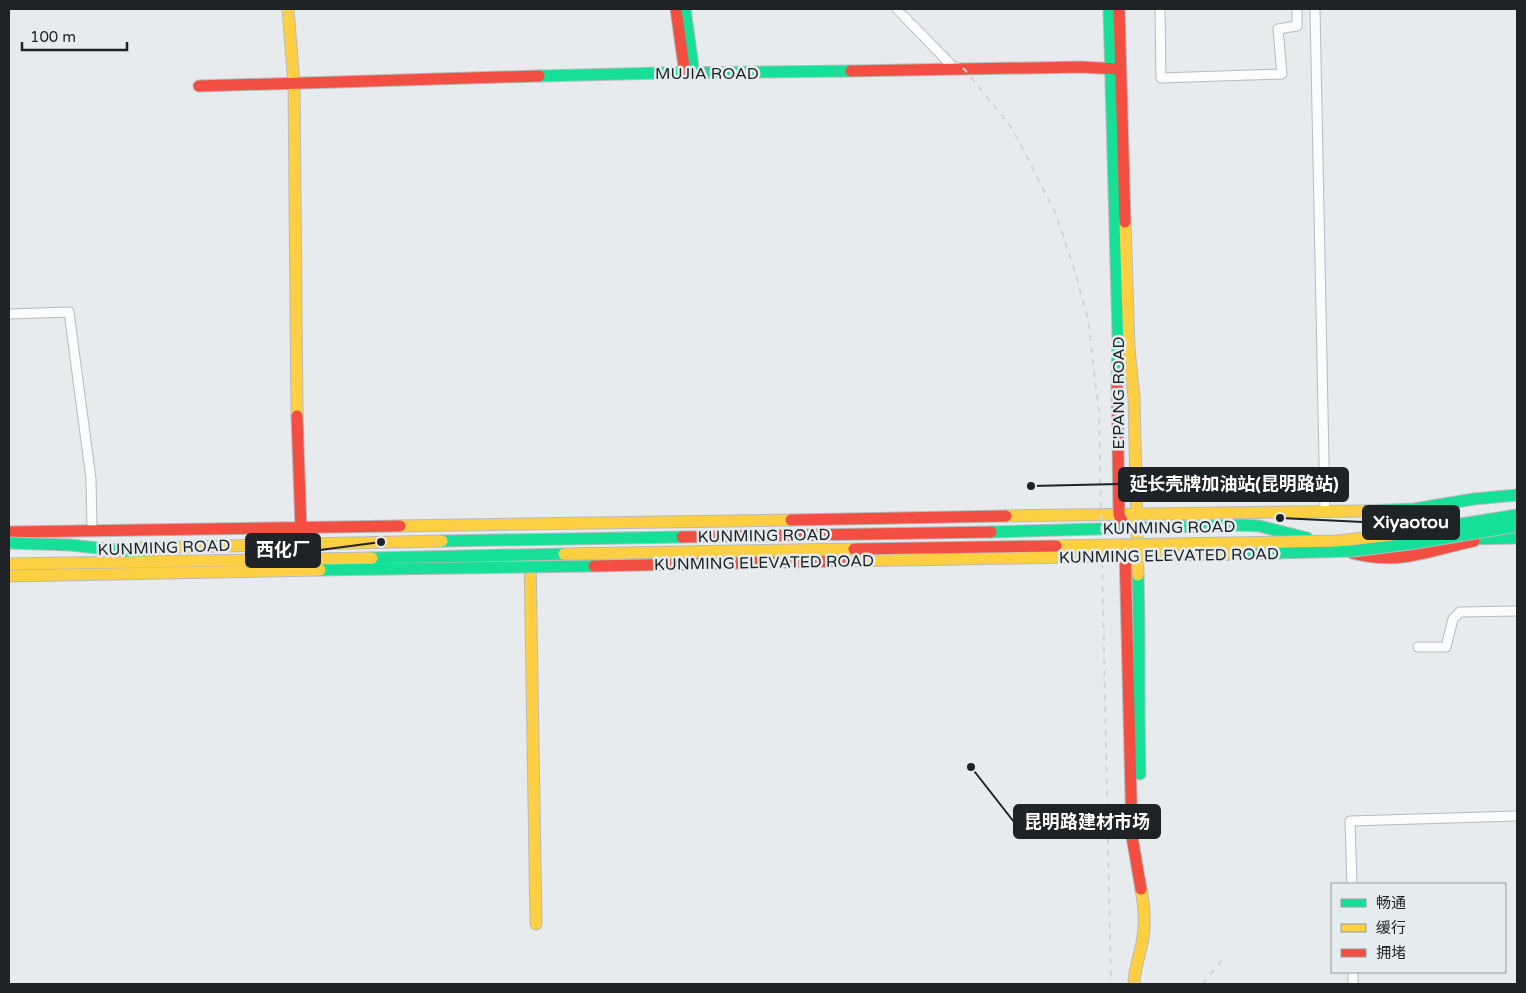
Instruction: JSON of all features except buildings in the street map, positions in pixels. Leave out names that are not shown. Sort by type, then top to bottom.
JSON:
[{"type":"main road","points":[[288,9],[294,84],[296,376],[301,529]]},
{"type":"main road","points":[[676,9],[689,74]]},
{"type":"main road","points":[[685,9],[689,74]]},
{"type":"main road","name":"E'PANG ROAD","points":[[1109,9],[1116,69],[1129,339],[1134,398],[1140,645],[1138,694],[1141,837],[1152,905],[1152,929],[1141,984]]},
{"type":"main road","name":"E'PANG ROAD","points":[[1119,9],[1116,69],[1119,515],[1125,528],[1132,837],[1145,912],[1143,937],[1134,975],[1134,984]]},
{"type":"main road","name":"MUJIA ROAD","points":[[199,86],[652,73],[689,74],[1081,67],[1116,69]]},
{"type":"main road","points":[[1118,450],[1135,450]]},
{"type":"main road","name":"KUNMING ROAD","points":[[9,532],[301,529],[1414,509],[1474,499],[1517,495]]},
{"type":"main road","name":"KUNMING ELEVATED ROAD","points":[[9,564],[1337,541],[1391,535],[1517,515]]},
{"type":"main road","points":[[530,524],[536,924]]},
{"type":"main road","name":"KUNMING ROAD","points":[[9,551],[324,542],[530,540],[1260,526],[1312,539],[1380,541],[1517,538]]},
{"type":"main road","name":"KUNMING ELEVATED ROAD","points":[[9,576],[1305,553],[1353,551],[1517,526]]},
{"type":"main road","points":[[1312,539],[1362,556],[1390,558],[1422,555],[1457,544],[1482,539]]},
{"type":"main road","points":[[9,542],[70,545],[202,561]]},
{"type":"street","points":[[897,9],[956,70]]},
{"type":"street","points":[[1160,9],[1161,78],[1282,74],[1278,29],[1297,26],[1297,9]]},
{"type":"street","points":[[1315,9],[1325,511]]},
{"type":"street","points":[[9,314],[69,312],[91,479],[92,531]]},
{"type":"street","points":[[1418,647],[1446,647],[1453,619],[1460,612],[1517,611]]},
{"type":"street","points":[[1352,883],[1350,821],[1517,816]]},
{"type":"railway","points":[[903,9],[965,70],[1012,128],[1056,214],[1088,319],[1099,413],[1111,984]]},
{"type":"railway","points":[[1203,984],[1225,956]]},
{"type":"traffic: fast","points":[[685,9],[694,74]]},
{"type":"traffic: fast","points":[[1109,9],[1118,334],[1117,383]]},
{"type":"traffic: fast","points":[[539,76],[851,71]]},
{"type":"traffic: fast","points":[[1364,511],[1414,509],[1474,499],[1517,495]]},
{"type":"traffic: fast","points":[[1399,534],[1517,515]]},
{"type":"traffic: fast","points":[[991,532],[1241,525],[1259,526],[1307,538]]},
{"type":"traffic: fast","points":[[1242,554],[1353,551],[1416,543],[1517,526]]},
{"type":"traffic: fast","points":[[442,541],[682,537]]},
{"type":"traffic: fast","points":[[1467,539],[1517,538]]},
{"type":"traffic: fast","points":[[9,543],[70,545],[151,554]]},
{"type":"traffic: fast","points":[[372,558],[564,554]]},
{"type":"traffic: fast","points":[[320,570],[594,566]]},
{"type":"traffic: fast","points":[[1138,575],[1140,774]]},
{"type":"traffic: slow","points":[[288,9],[294,84],[297,416]]},
{"type":"traffic: slow","points":[[1125,222],[1129,348],[1134,398],[1138,575]]},
{"type":"traffic: slow","points":[[1006,516],[1364,511]]},
{"type":"traffic: slow","points":[[400,526],[791,520]]},
{"type":"traffic: slow","points":[[1056,546],[1337,541],[1399,534]]},
{"type":"traffic: slow","points":[[136,548],[442,541]]},
{"type":"traffic: slow","points":[[564,554],[854,549]]},
{"type":"traffic: slow","points":[[843,561],[1242,554]]},
{"type":"traffic: slow","points":[[530,557],[536,924]]},
{"type":"traffic: slow","points":[[9,564],[372,558]]},
{"type":"traffic: slow","points":[[9,576],[320,570]]},
{"type":"traffic: slow","points":[[1134,984],[1144,925],[1141,889]]},
{"type":"traffic: jam","points":[[676,9],[685,74]]},
{"type":"traffic: jam","points":[[1119,9],[1125,222]]},
{"type":"traffic: jam","points":[[851,71],[1081,67],[1118,69]]},
{"type":"traffic: jam","points":[[199,86],[539,76]]},
{"type":"traffic: jam","points":[[1117,383],[1119,515],[1122,521]]},
{"type":"traffic: jam","points":[[297,416],[301,529]]},
{"type":"traffic: jam","points":[[791,520],[1006,516]]},
{"type":"traffic: jam","points":[[9,532],[400,526]]},
{"type":"traffic: jam","points":[[682,537],[991,532]]},
{"type":"traffic: jam","points":[[1352,553],[1369,557],[1400,557],[1474,541]]},
{"type":"traffic: jam","points":[[854,549],[1056,546]]},
{"type":"traffic: jam","points":[[1125,548],[1132,837],[1141,889]]},
{"type":"traffic: jam","points":[[594,566],[843,561]]},
{"type":"place","name":"延长壳牌加油站(昆明路站)","points":[[1031,486]]},
{"type":"place","name":"Xiyaotou","points":[[1280,518]]},
{"type":"place","name":"西化厂","points":[[381,542]]},
{"type":"place","name":"昆明路建材市场","points":[[971,767]]}]
